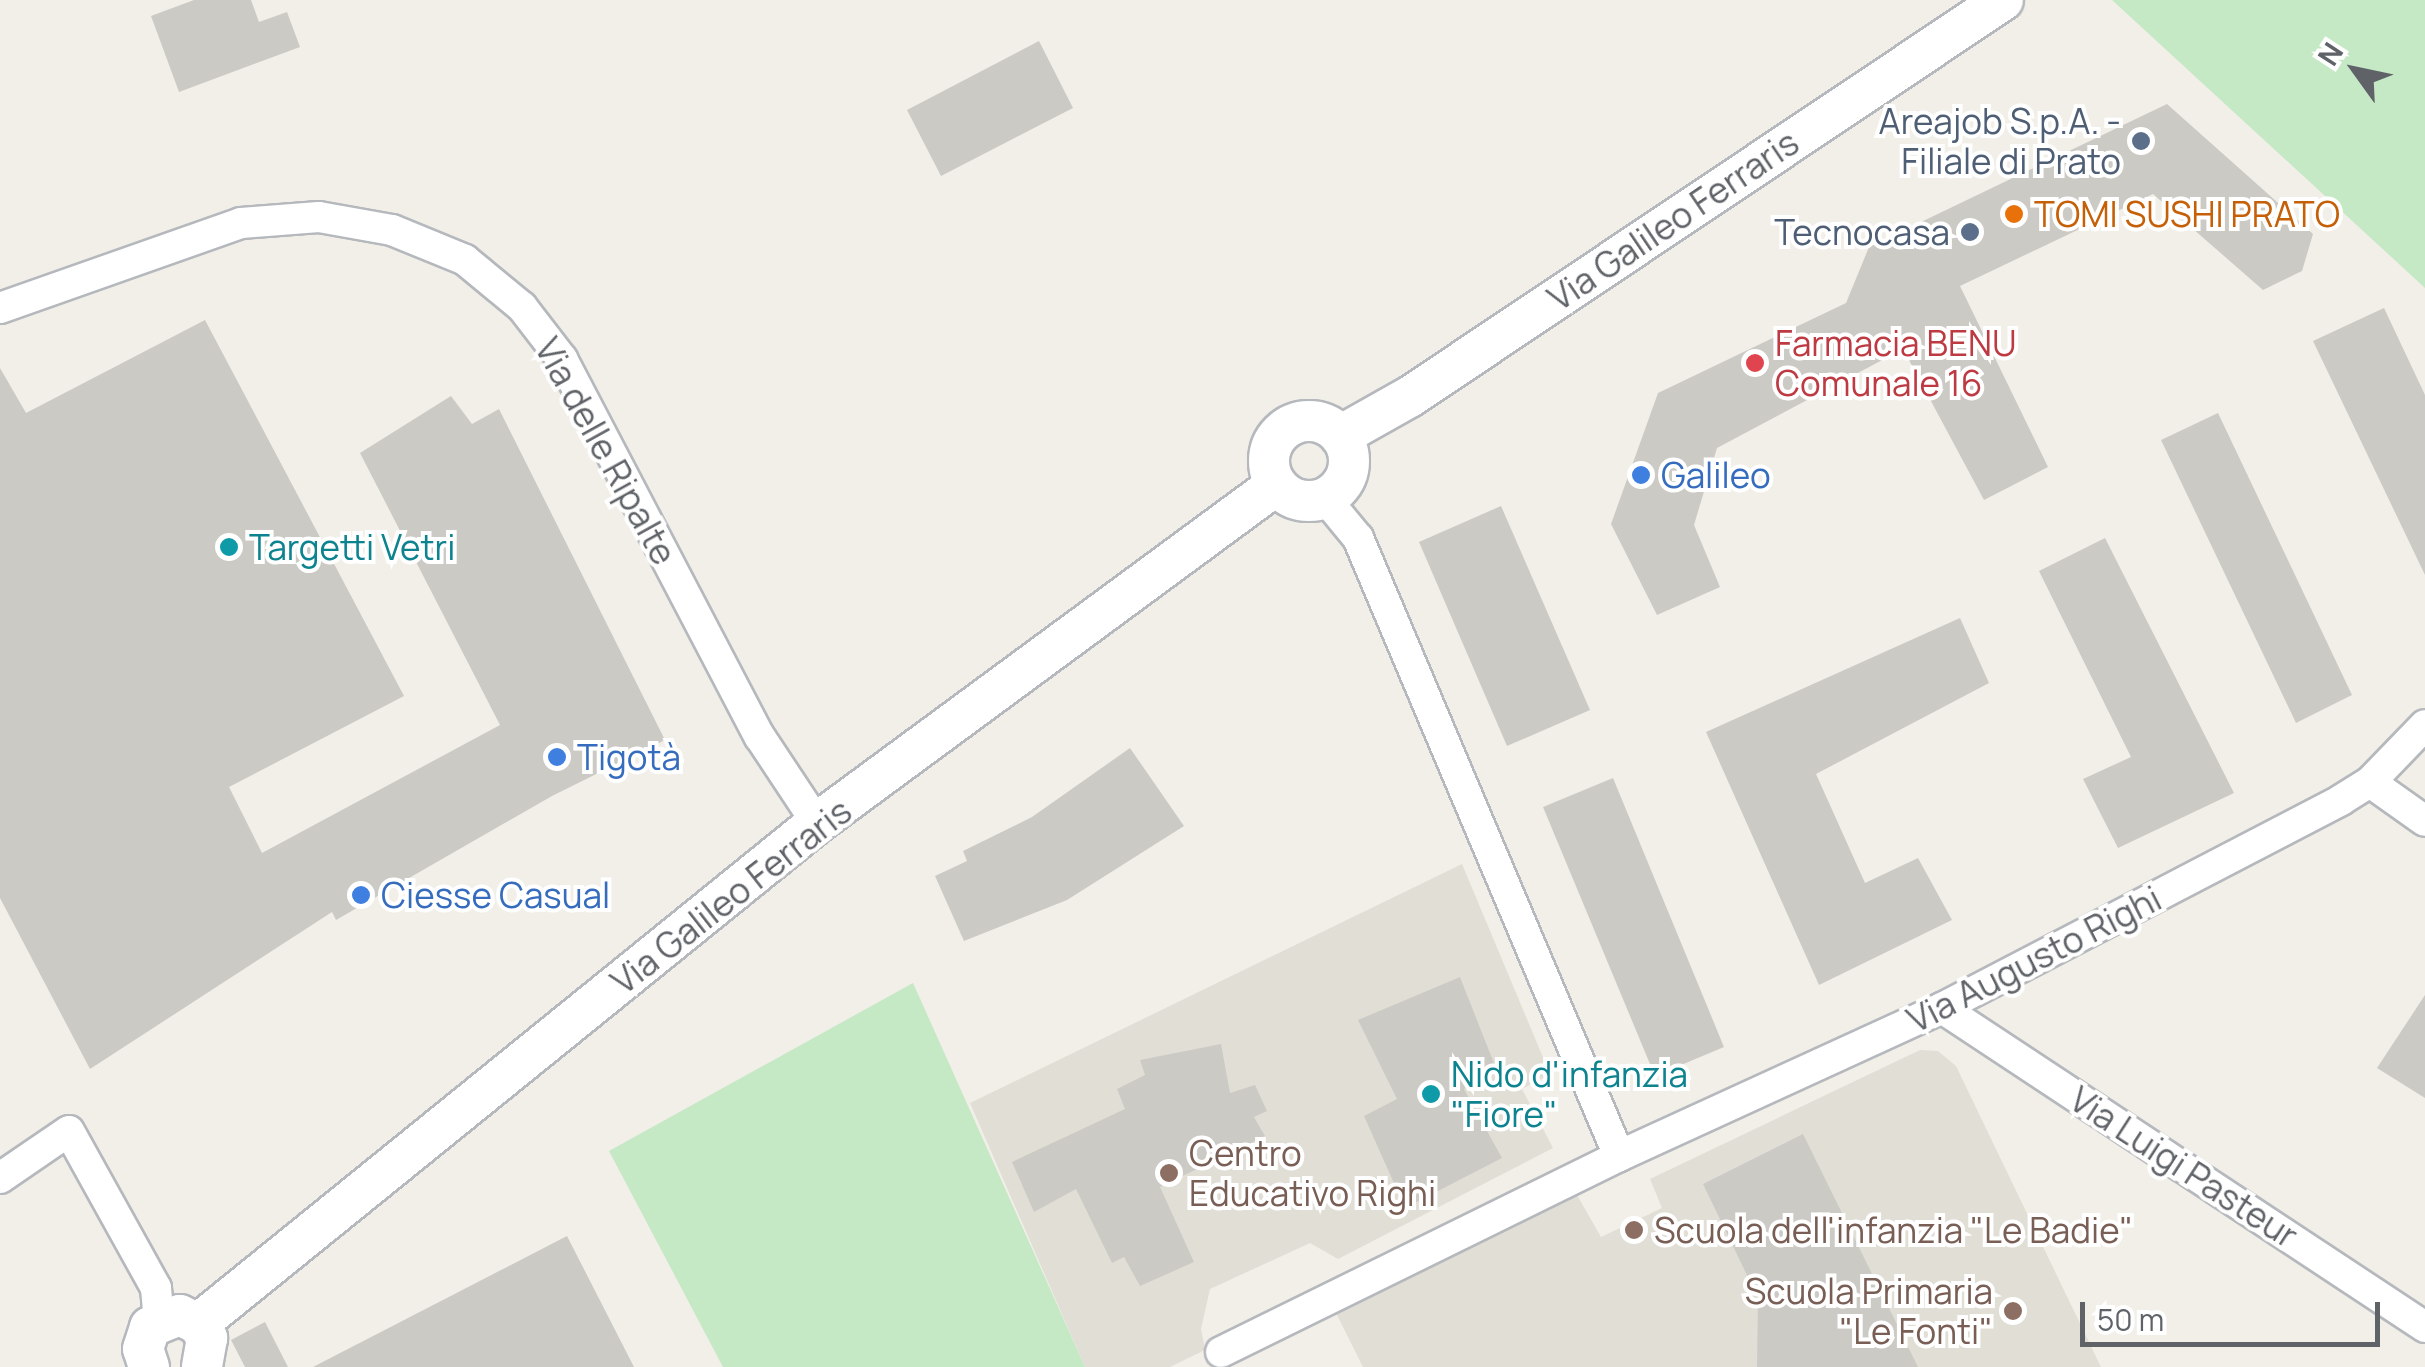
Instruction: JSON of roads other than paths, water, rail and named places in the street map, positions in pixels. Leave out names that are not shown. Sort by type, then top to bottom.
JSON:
[{"type":"street","name":"Via Galileo Ferraris","points":[[1340,436],[2003,0]]},
{"type":"street","name":"Via delle Ripalte","points":[[0,308],[241,223],[319,216],[392,230],[465,260],[522,307],[562,360],[760,737],[817,823]]},
{"type":"street","points":[[1311,421],[1340,436],[1347,474],[1325,498],[1298,500],[1276,485],[1268,456],[1286,428],[1311,421]]},
{"type":"street","name":"Via Galileo Ferraris","points":[[179,1322],[817,823],[1276,485]]},
{"type":"street","points":[[1325,498],[1358,538],[1619,1156]]},
{"type":"street","name":"Via Augusto Righi","points":[[1221,1352],[1619,1156],[1942,1008],[2370,782],[2425,725]]},
{"type":"street","points":[[2370,782],[2425,821]]},
{"type":"street","name":"Via Luigi Pasteur","points":[[1942,1008],[2425,1326]]},
{"type":"street","points":[[0,1178],[70,1131],[156,1288],[179,1322],[209,1350],[202,1367]]},
{"type":"street","points":[[149,1367],[144,1338],[179,1322]]},
{"type":"place","name":"Areajob S.p.A. - Filiale di Prato","points":[[2141,141]]},
{"type":"place","name":"TOMI SUSHI PRATO","points":[[2014,214]]},
{"type":"place","name":"Tecnocasa","points":[[1970,232]]},
{"type":"place","name":"Farmacia BENU Comunale 16","points":[[1755,363]]},
{"type":"place","name":"Galileo","points":[[1641,475]]},
{"type":"place","name":"Targetti Vetri","points":[[229,547]]},
{"type":"place","name":"Tigotà","points":[[557,757]]},
{"type":"place","name":"Ciesse Casual","points":[[361,895]]},
{"type":"place","name":"Nido d'infanzia \"Fiore\"","points":[[1431,1094]]},
{"type":"place","name":"Centro Educativo Righi","points":[[1169,1173]]},
{"type":"place","name":"Scuola dell'infanzia \"Le Badie\"","points":[[1634,1230]]},
{"type":"place","name":"Scuola Primaria \"Le Fonti\"","points":[[2013,1311]]}]
